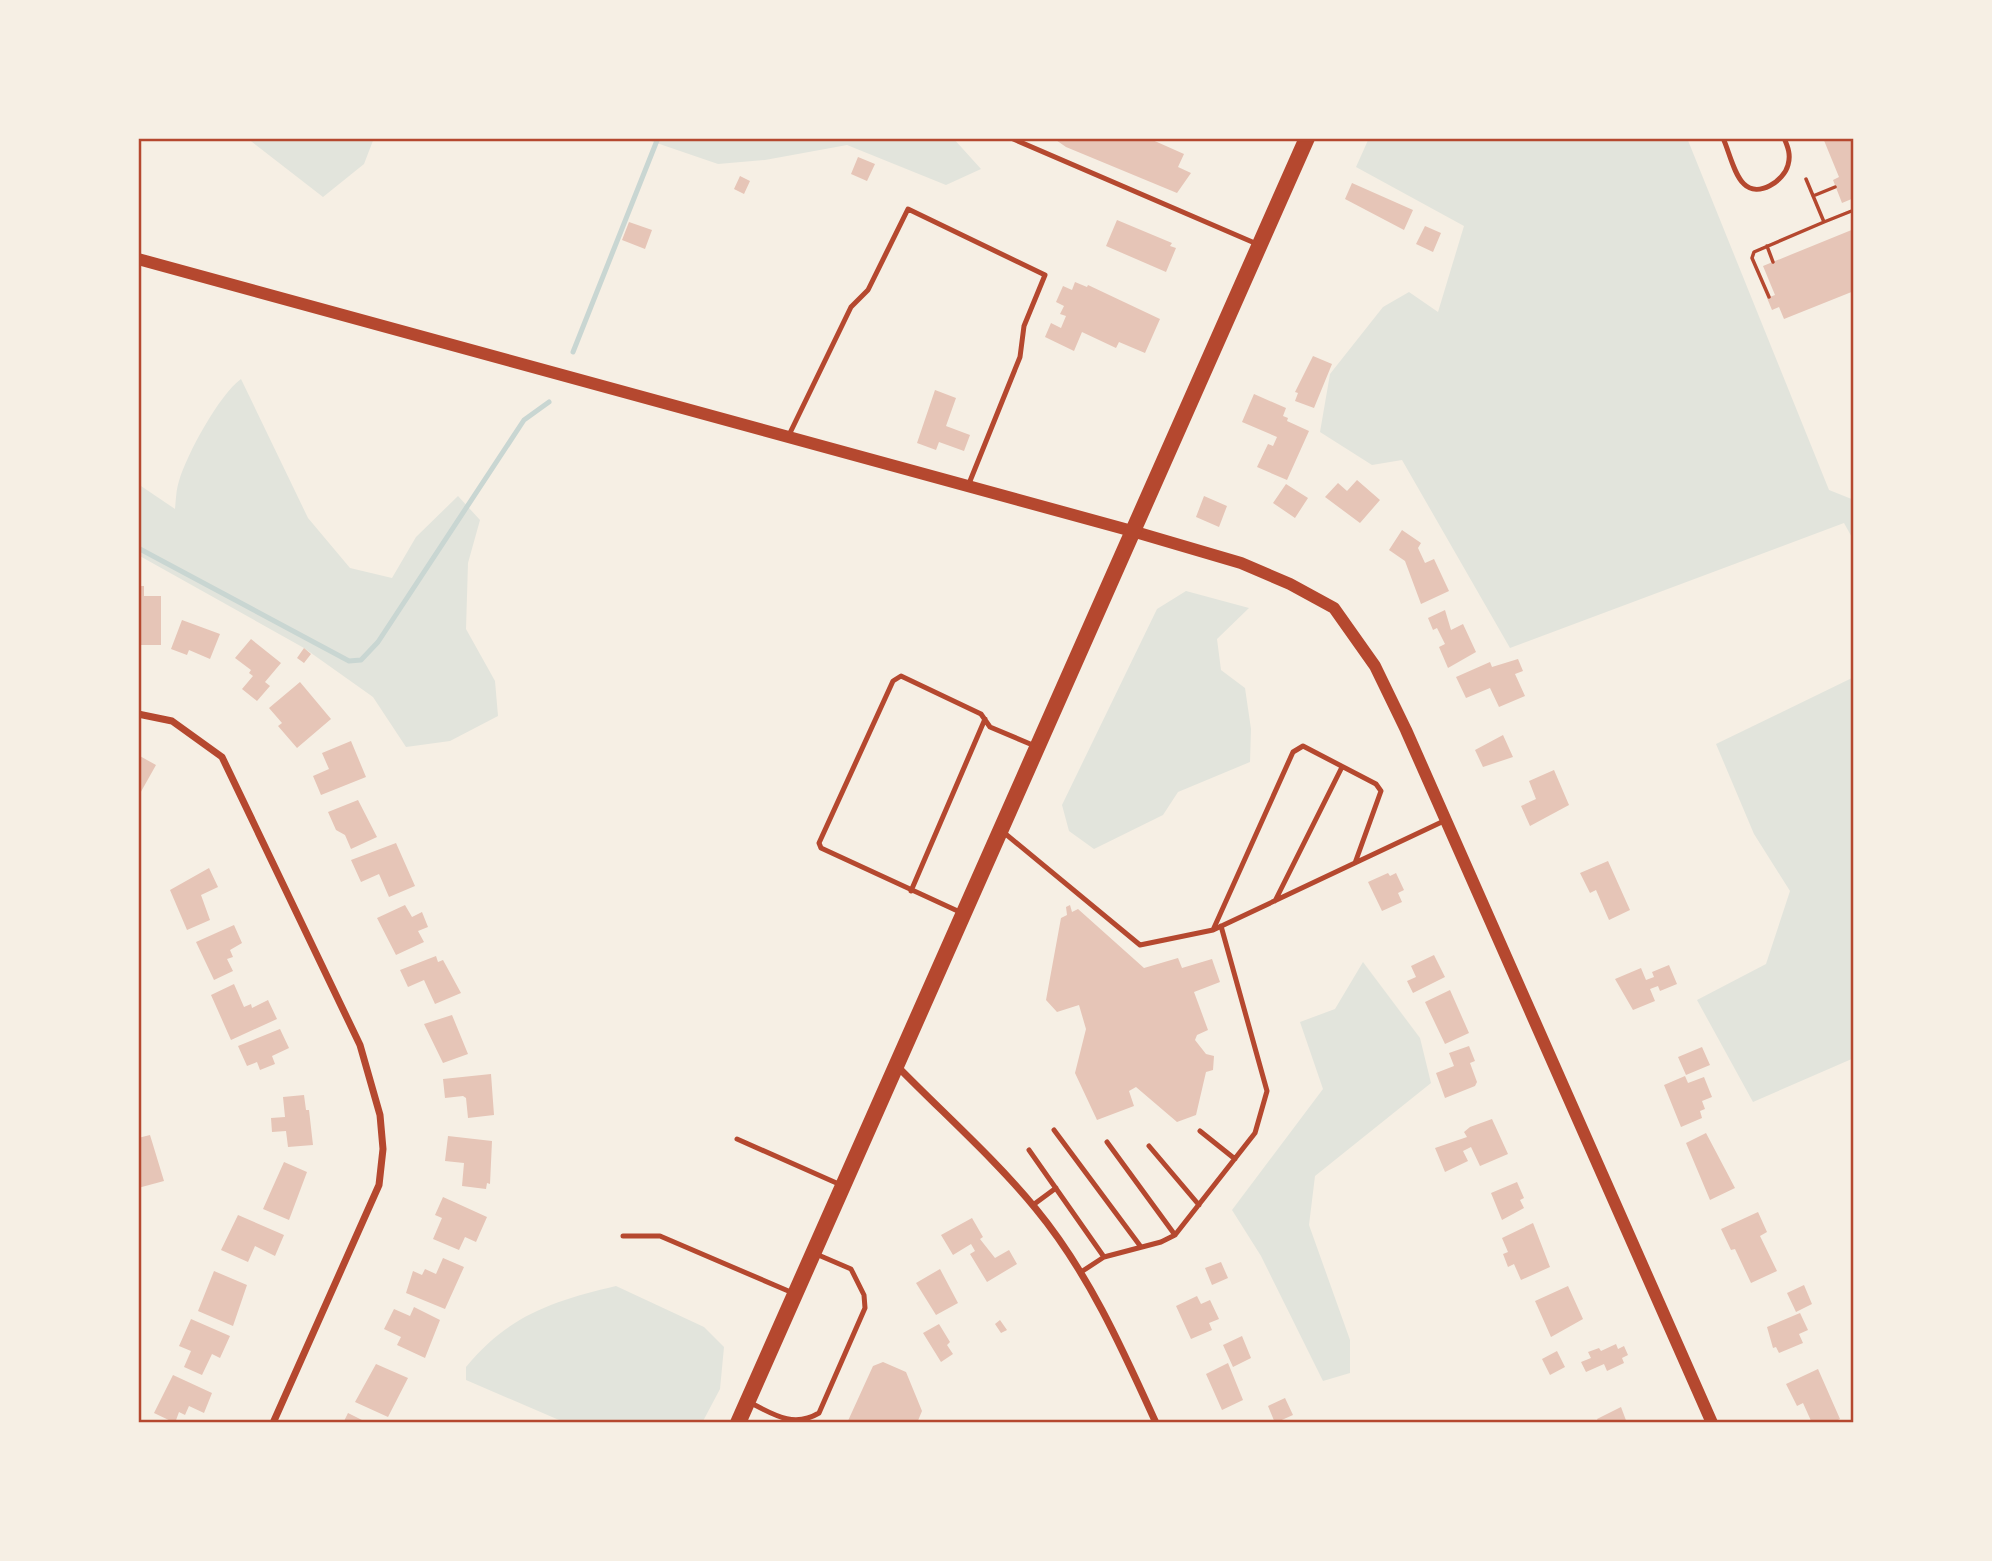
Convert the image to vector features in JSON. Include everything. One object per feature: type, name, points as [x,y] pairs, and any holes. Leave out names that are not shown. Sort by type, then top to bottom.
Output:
[{"type":"main road","points":[[738,1423],[898,1068],[1307,138]]},
{"type":"street","points":[[138,259],[1132,531],[1241,564],[1290,584],[1334,608],[1376,666],[1712,1423]]},
{"type":"street","points":[[138,714],[172,721],[222,757],[360,1045],[380,1115],[383,1149],[379,1185],[273,1423]]},
{"type":"street","points":[[898,1068],[1033,1205],[1081,1272],[1123,1350],[1156,1423]]},
{"type":"lane","points":[[1011,138],[1260,245]]},
{"type":"lane","points":[[1723,138],[1742,183],[1750,189],[1763,188],[1780,180],[1788,167],[1789,152],[1784,138]]},
{"type":"lane","points":[[788,437],[851,307],[868,290],[908,209],[1045,275],[1024,327],[1020,357],[968,486]]},
{"type":"lane","points":[[965,914],[821,848],[819,843],[893,681],[901,676],[981,714],[990,727],[1038,747]]},
{"type":"lane","points":[[911,891],[985,719]]},
{"type":"lane","points":[[1213,930],[1293,752],[1303,746],[1376,785],[1381,791],[1355,863]]},
{"type":"lane","points":[[1275,901],[1342,766]]},
{"type":"lane","points":[[1002,831],[1140,945],[1213,930],[1446,820]]},
{"type":"lane","points":[[1081,1272],[1104,1256],[1175,1235],[1255,1133],[1267,1091],[1222,926]]},
{"type":"lane","points":[[1054,1130],[1141,1247]]},
{"type":"lane","points":[[1200,1131],[1235,1159]]},
{"type":"lane","points":[[737,1139],[844,1187]]},
{"type":"lane","points":[[1107,1142],[1175,1235]]},
{"type":"lane","points":[[1149,1146],[1199,1205]]},
{"type":"lane","points":[[1030,1150],[1104,1256]]},
{"type":"lane","points":[[1033,1205],[1056,1188]]},
{"type":"lane","points":[[623,1236],[660,1236],[796,1294]]},
{"type":"lane","points":[[748,1402],[788,1421],[807,1420],[818,1413],[865,1308],[864,1295],[851,1269],[814,1254]]},
{"type":"path","points":[[1806,179],[1824,222]]},
{"type":"path","points":[[1813,196],[1835,187]]},
{"type":"path","points":[[1769,297],[1752,258],[1754,252],[1854,210]]},
{"type":"path","points":[[1767,246],[1773,262]]},
{"type":"shaded area","points":[[247,138],[374,138],[364,164],[323,197]]},
{"type":"shaded area","points":[[953,138],[981,169],[946,185],[847,145],[765,160],[718,164],[645,139]]},
{"type":"shaded area","points":[[1369,138],[1687,138],[1829,490],[1854,500],[1854,541],[1844,523],[1510,648],[1402,460],[1372,465],[1320,432],[1330,374],[1383,307],[1409,292],[1438,312],[1464,226],[1356,167]]},
{"type":"shaded area","points":[[241,379],[308,518],[350,568],[392,578],[416,537],[458,496],[480,520],[468,563],[466,629],[495,681],[498,716],[450,741],[406,747],[373,697],[304,648],[138,555],[138,484],[175,509],[179,481],[196,441],[223,398]]},
{"type":"shaded area","points":[[1186,591],[1249,608],[1217,639],[1221,670],[1245,688],[1251,729],[1250,762],[1178,792],[1163,815],[1094,849],[1069,831],[1062,805],[1157,609]]},
{"type":"shaded area","points":[[1854,677],[1854,1058],[1753,1102],[1697,1000],[1766,964],[1790,891],[1754,834],[1716,744]]},
{"type":"shaded area","points":[[1363,962],[1420,1038],[1431,1083],[1315,1176],[1309,1225],[1350,1340],[1350,1373],[1323,1381],[1261,1256],[1232,1210],[1323,1089],[1300,1022],[1335,1009]]},
{"type":"shaded area","points":[[616,1286],[704,1327],[724,1347],[720,1389],[702,1423],[566,1423],[466,1380],[466,1367],[482,1349],[516,1322],[552,1305]]},
{"type":"building","points":[[1053,138],[1148,138],[1184,154],[1178,167],[1191,173],[1177,193],[1066,147]]},
{"type":"building","points":[[1823,138],[1854,138],[1854,198],[1842,203],[1833,180],[1839,177]]},
{"type":"building","points":[[858,157],[875,164],[867,181],[851,174]]},
{"type":"building","points":[[740,176],[750,181],[744,194],[734,189]]},
{"type":"building","points":[[1352,183],[1413,210],[1404,230],[1345,199]]},
{"type":"building","points":[[1117,220],[1172,243],[1170,246],[1176,248],[1166,272],[1106,246]]},
{"type":"building","points":[[629,222],[652,230],[645,249],[622,240]]},
{"type":"building","points":[[1425,226],[1441,233],[1433,252],[1416,244]]},
{"type":"building","points":[[1854,229],[1854,291],[1784,319],[1779,307],[1772,310],[1767,298],[1775,295],[1763,266]]},
{"type":"building","points":[[1075,282],[1087,287],[1088,285],[1160,319],[1145,353],[1119,342],[1116,348],[1082,332],[1074,351],[1045,337],[1051,323],[1061,328],[1066,316],[1060,314],[1064,306],[1056,302],[1063,286],[1072,290]]},
{"type":"building","points":[[1313,356],[1332,364],[1314,408],[1295,401],[1298,393],[1295,392]]},
{"type":"building","points":[[935,390],[956,398],[946,426],[970,435],[964,451],[939,442],[936,450],[917,443]]},
{"type":"building","points":[[1254,394],[1286,408],[1283,416],[1288,418],[1287,421],[1309,431],[1287,480],[1257,467],[1268,444],[1273,446],[1277,437],[1242,422]]},
{"type":"building","points":[[1357,480],[1380,500],[1360,523],[1325,497],[1338,483],[1347,491]]},
{"type":"building","points":[[1286,484],[1308,498],[1295,518],[1273,503]]},
{"type":"building","points":[[1204,496],[1227,506],[1219,527],[1196,517]]},
{"type":"building","points":[[1402,530],[1421,543],[1418,548],[1425,563],[1434,559],[1449,591],[1421,604],[1405,561],[1389,550]]},
{"type":"building","points":[[138,586],[144,586],[144,596],[161,596],[161,645],[139,645]]},
{"type":"building","points":[[1445,610],[1451,630],[1463,624],[1476,652],[1448,668],[1439,647],[1445,644],[1437,628],[1433,630],[1428,618]]},
{"type":"building","points":[[182,620],[220,634],[210,659],[189,650],[187,655],[171,649]]},
{"type":"building","points":[[251,639],[281,663],[265,682],[270,686],[257,701],[242,689],[253,676],[249,673],[251,670],[235,658]]},
{"type":"building","points":[[304,648],[311,654],[304,663],[297,658]]},
{"type":"building","points":[[1518,659],[1523,671],[1515,674],[1525,696],[1499,707],[1490,688],[1466,698],[1456,677],[1490,662],[1492,667]]},
{"type":"building","points":[[300,682],[331,719],[297,748],[278,726],[282,723],[269,708]]},
{"type":"building","points":[[1503,735],[1513,757],[1483,767],[1475,750]]},
{"type":"building","points":[[351,741],[366,777],[321,795],[313,776],[329,769],[322,753]]},
{"type":"building","points":[[138,755],[156,765],[138,797]]},
{"type":"building","points":[[1554,770],[1569,805],[1530,826],[1521,806],[1536,799],[1529,781]]},
{"type":"building","points":[[358,800],[377,837],[351,849],[345,835],[336,830],[328,812]]},
{"type":"building","points":[[396,843],[415,886],[389,897],[379,874],[361,882],[351,860]]},
{"type":"building","points":[[1608,861],[1630,910],[1609,920],[1596,890],[1590,893],[1580,873]]},
{"type":"building","points":[[209,868],[218,887],[201,895],[210,920],[187,930],[170,890]]},
{"type":"building","points":[[1388,873],[1390,876],[1396,873],[1404,890],[1398,893],[1402,902],[1382,911],[1368,882]]},
{"type":"building","points":[[405,905],[412,917],[422,912],[428,927],[418,931],[424,942],[396,955],[377,918]]},
{"type":"building","points":[[1070,905],[1072,912],[1078,909],[1144,968],[1178,958],[1182,968],[1212,959],[1220,982],[1194,992],[1208,1030],[1197,1035],[1195,1040],[1206,1054],[1214,1056],[1213,1070],[1206,1072],[1196,1115],[1177,1122],[1136,1087],[1129,1091],[1134,1106],[1097,1120],[1075,1073],[1086,1029],[1079,1005],[1057,1012],[1046,1000],[1061,918],[1067,915],[1066,907]]},
{"type":"building","points":[[234,925],[242,943],[230,950],[233,957],[227,959],[233,971],[214,980],[196,942]]},
{"type":"building","points":[[1434,955],[1445,977],[1413,993],[1407,981],[1416,977],[1411,966]]},
{"type":"building","points":[[436,956],[438,962],[443,960],[461,993],[435,1004],[424,980],[408,987],[400,970]]},
{"type":"building","points":[[1669,965],[1677,984],[1660,991],[1658,986],[1650,989],[1655,1001],[1633,1010],[1615,979],[1641,968],[1646,980],[1654,977],[1652,972]]},
{"type":"building","points":[[234,984],[244,1007],[251,1004],[252,1008],[268,1000],[277,1019],[231,1040],[211,995]]},
{"type":"building","points":[[1450,990],[1469,1033],[1445,1044],[1425,1002]]},
{"type":"building","points":[[452,1015],[468,1054],[443,1063],[424,1024]]},
{"type":"building","points":[[280,1029],[289,1048],[272,1056],[275,1064],[260,1070],[257,1062],[247,1066],[238,1046]]},
{"type":"building","points":[[1469,1046],[1475,1061],[1470,1063],[1477,1082],[1475,1086],[1445,1098],[1436,1073],[1454,1066],[1449,1053]]},
{"type":"building","points":[[1702,1047],[1710,1065],[1686,1075],[1678,1057]]},
{"type":"building","points":[[491,1074],[494,1115],[468,1118],[466,1098],[445,1098],[443,1079]]},
{"type":"building","points":[[1685,1076],[1688,1083],[1704,1077],[1712,1097],[1702,1101],[1705,1109],[1700,1111],[1702,1118],[1681,1127],[1664,1085]]},
{"type":"building","points":[[304,1095],[306,1110],[309,1110],[313,1145],[288,1147],[286,1131],[272,1132],[271,1118],[285,1117],[283,1097]]},
{"type":"building","points":[[1492,1119],[1508,1154],[1480,1166],[1471,1147],[1463,1151],[1468,1161],[1445,1172],[1435,1148],[1467,1137],[1464,1132],[1470,1127]]},
{"type":"building","points":[[1706,1133],[1735,1188],[1710,1200],[1686,1143]]},
{"type":"building","points":[[150,1135],[164,1181],[138,1188],[138,1138]]},
{"type":"building","points":[[448,1136],[492,1141],[490,1184],[487,1183],[486,1189],[462,1186],[464,1163],[445,1161]]},
{"type":"building","points":[[284,1162],[307,1172],[289,1220],[263,1209]]},
{"type":"building","points":[[1517,1182],[1524,1198],[1520,1200],[1524,1208],[1502,1220],[1491,1193]]},
{"type":"building","points":[[443,1197],[487,1217],[476,1242],[465,1237],[459,1250],[433,1239],[442,1218],[435,1215]]},
{"type":"building","points":[[1758,1212],[1767,1232],[1760,1236],[1777,1271],[1751,1283],[1735,1249],[1731,1250],[1721,1229]]},
{"type":"building","points":[[238,1215],[284,1235],[275,1256],[255,1246],[248,1262],[221,1250]]},
{"type":"building","points":[[972,1218],[983,1237],[980,1239],[995,1258],[1009,1250],[1017,1264],[987,1282],[970,1254],[975,1251],[971,1244],[953,1255],[941,1235]]},
{"type":"building","points":[[1533,1223],[1550,1267],[1521,1280],[1514,1264],[1508,1267],[1503,1254],[1508,1252],[1502,1238]]},
{"type":"building","points":[[443,1258],[464,1267],[445,1309],[406,1293],[413,1271],[422,1275],[425,1269],[436,1274]]},
{"type":"building","points":[[1221,1262],[1228,1278],[1212,1285],[1205,1268]]},
{"type":"building","points":[[940,1269],[958,1303],[936,1315],[916,1283]]},
{"type":"building","points":[[214,1271],[247,1285],[233,1326],[198,1311]]},
{"type":"building","points":[[1804,1285],[1812,1304],[1796,1312],[1787,1293]]},
{"type":"building","points":[[1568,1286],[1583,1319],[1551,1337],[1535,1301]]},
{"type":"building","points":[[1197,1296],[1201,1304],[1210,1300],[1219,1319],[1209,1323],[1212,1330],[1191,1339],[1176,1306]]},
{"type":"building","points":[[414,1307],[440,1320],[425,1358],[397,1345],[401,1337],[384,1329],[394,1309],[410,1316]]},
{"type":"building","points":[[1800,1313],[1808,1330],[1799,1334],[1803,1343],[1779,1353],[1776,1347],[1773,1348],[1767,1327]]},
{"type":"building","points":[[191,1319],[230,1336],[220,1358],[212,1354],[202,1375],[184,1367],[191,1351],[179,1346]]},
{"type":"building","points":[[1000,1320],[1007,1330],[1001,1333],[995,1324]]},
{"type":"building","points":[[939,1324],[950,1342],[947,1345],[953,1354],[941,1362],[923,1333]]},
{"type":"building","points":[[1242,1336],[1251,1358],[1233,1367],[1223,1345]]},
{"type":"building","points":[[1616,1344],[1618,1349],[1624,1346],[1628,1355],[1622,1358],[1624,1363],[1607,1371],[1604,1364],[1586,1372],[1581,1362],[1591,1358],[1588,1352],[1599,1348],[1601,1351]]},
{"type":"building","points":[[1557,1351],[1565,1367],[1550,1375],[1542,1359]]},
{"type":"building","points":[[883,1362],[906,1372],[922,1411],[917,1423],[847,1423],[873,1366]]},
{"type":"building","points":[[1228,1363],[1243,1400],[1222,1410],[1206,1374]]},
{"type":"building","points":[[376,1364],[408,1378],[388,1417],[355,1402]]},
{"type":"building","points":[[1818,1369],[1840,1419],[1832,1423],[1812,1423],[1803,1403],[1797,1406],[1786,1384]]},
{"type":"building","points":[[173,1375],[212,1393],[204,1413],[189,1406],[185,1415],[179,1412],[175,1423],[154,1413]]},
{"type":"building","points":[[1285,1398],[1293,1415],[1275,1423],[1268,1406]]},
{"type":"building","points":[[1621,1407],[1627,1423],[1599,1423],[1597,1419]]},
{"type":"building","points":[[348,1413],[362,1420],[373,1423],[343,1423]]},
{"type":"waterway","points":[[573,352],[658,138]]},
{"type":"waterway","points":[[138,548],[349,661],[361,660],[378,642],[524,420],[549,402]]}]
